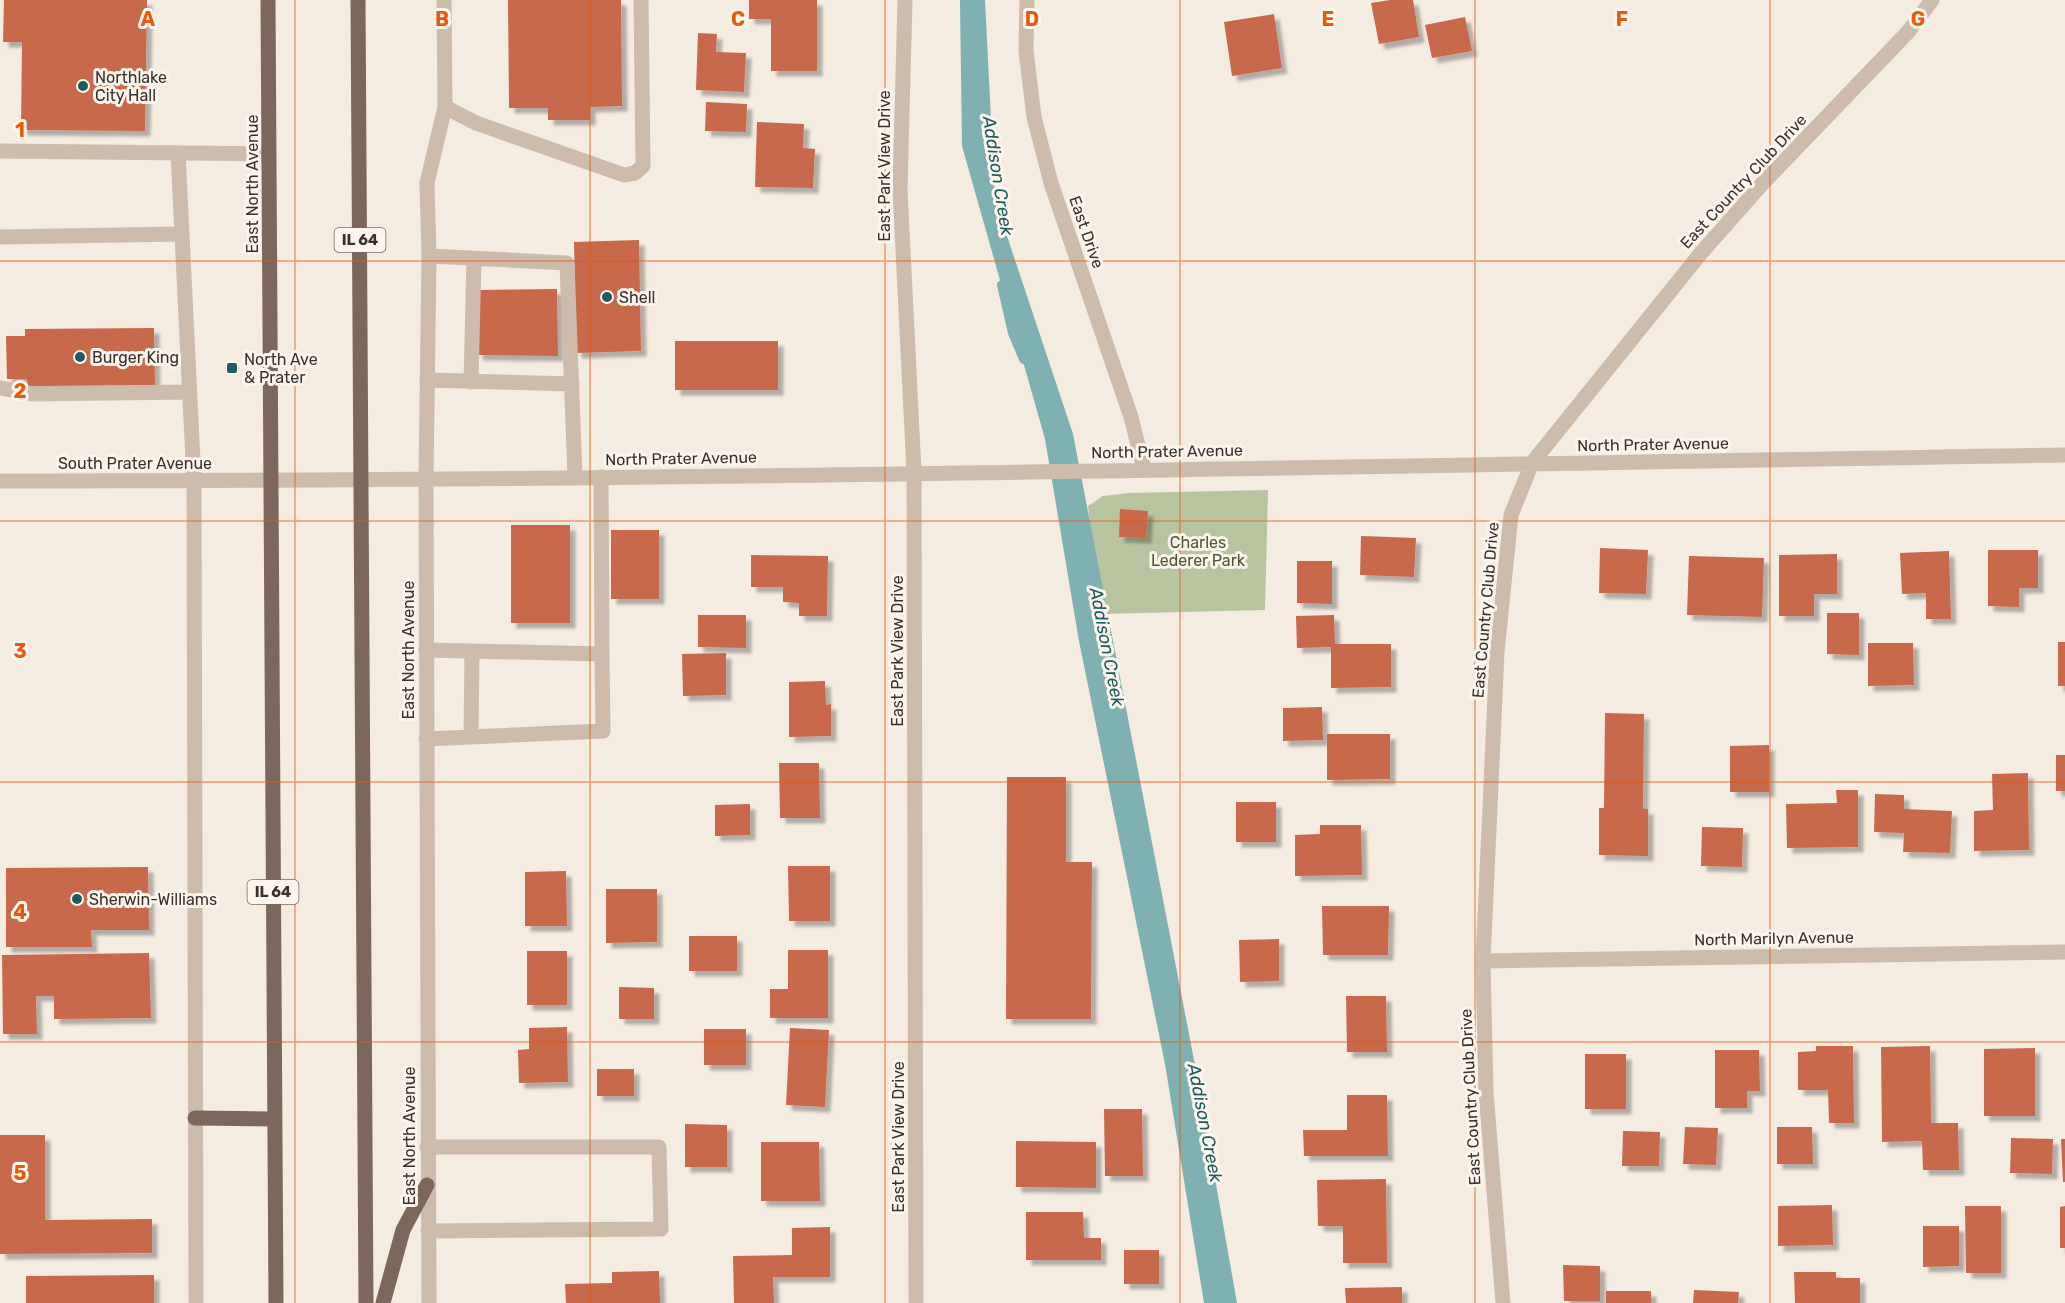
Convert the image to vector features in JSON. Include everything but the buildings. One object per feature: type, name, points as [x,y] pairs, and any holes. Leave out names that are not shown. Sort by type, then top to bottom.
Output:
[{"type":"main road","name":"East North Avenue","points":[[268,0],[276,1303]]},
{"type":"main road","name":"IL 64","points":[[358,0],[366,1303]]},
{"type":"main road","points":[[195,1118],[274,1119]]},
{"type":"main road","points":[[383,1303],[403,1230],[428,1185]]},
{"type":"street","name":"East North Avenue","points":[[429,1303],[426,739],[429,256],[427,183],[445,107],[444,0]]},
{"type":"street","points":[[445,107],[476,123],[624,175],[635,173],[643,166],[641,0]]},
{"type":"street","name":"East Park View Drive","points":[[905,0],[900,189],[914,472],[916,1303]]},
{"type":"street","name":"East Drive","points":[[1027,0],[1026,51],[1034,117],[1051,183],[1131,417],[1144,470]]},
{"type":"street","name":"East Country Club Drive","points":[[1503,1303],[1486,1092],[1483,961],[1498,640],[1511,515],[1532,463],[1701,253],[1762,184],[1908,32],[1932,0]]},
{"type":"street","points":[[0,151],[269,154]]},
{"type":"street","points":[[178,153],[194,481],[196,1303]]},
{"type":"street","points":[[0,237],[181,234]]},
{"type":"street","points":[[429,256],[567,263],[576,477]]},
{"type":"street","points":[[471,382],[474,258]]},
{"type":"street","points":[[427,380],[572,384]]},
{"type":"street","points":[[0,388],[33,394],[189,392]]},
{"type":"street","name":"North Prater Avenue","points":[[270,481],[2065,455]]},
{"type":"street","points":[[426,739],[603,731],[601,477]]},
{"type":"street","name":"South Prater Avenue","points":[[0,481],[270,481]]},
{"type":"street","points":[[426,650],[602,654]]},
{"type":"street","points":[[471,737],[472,651]]},
{"type":"street","name":"North Marilyn Avenue","points":[[1483,961],[2065,952]]},
{"type":"street","points":[[427,1147],[659,1147],[661,1229],[428,1231]]},
{"type":"green space","name":"Charles Lederer Park","points":[[1268,490],[1265,610],[1100,614],[1088,506],[1103,496],[1130,493]]},
{"type":"water","points":[[960,0],[985,0],[995,200],[1073,434],[1195,1065],[1237,1303],[1204,1303],[1165,1064],[1079,641],[1045,439],[962,146]]},
{"type":"waterway","name":"Addison Creek","points":[[1002,285],[1013,333],[1024,359]]},
{"type":"place","name":"Northlake City Hall","points":[[83,86]]},
{"type":"place","name":"Shell","points":[[607,297]]},
{"type":"place","name":"Burger King","points":[[80,357]]},
{"type":"place","name":"North Ave & Prater","points":[[232,368]]},
{"type":"place","name":"Sherwin-Williams","points":[[77,899]]}]
